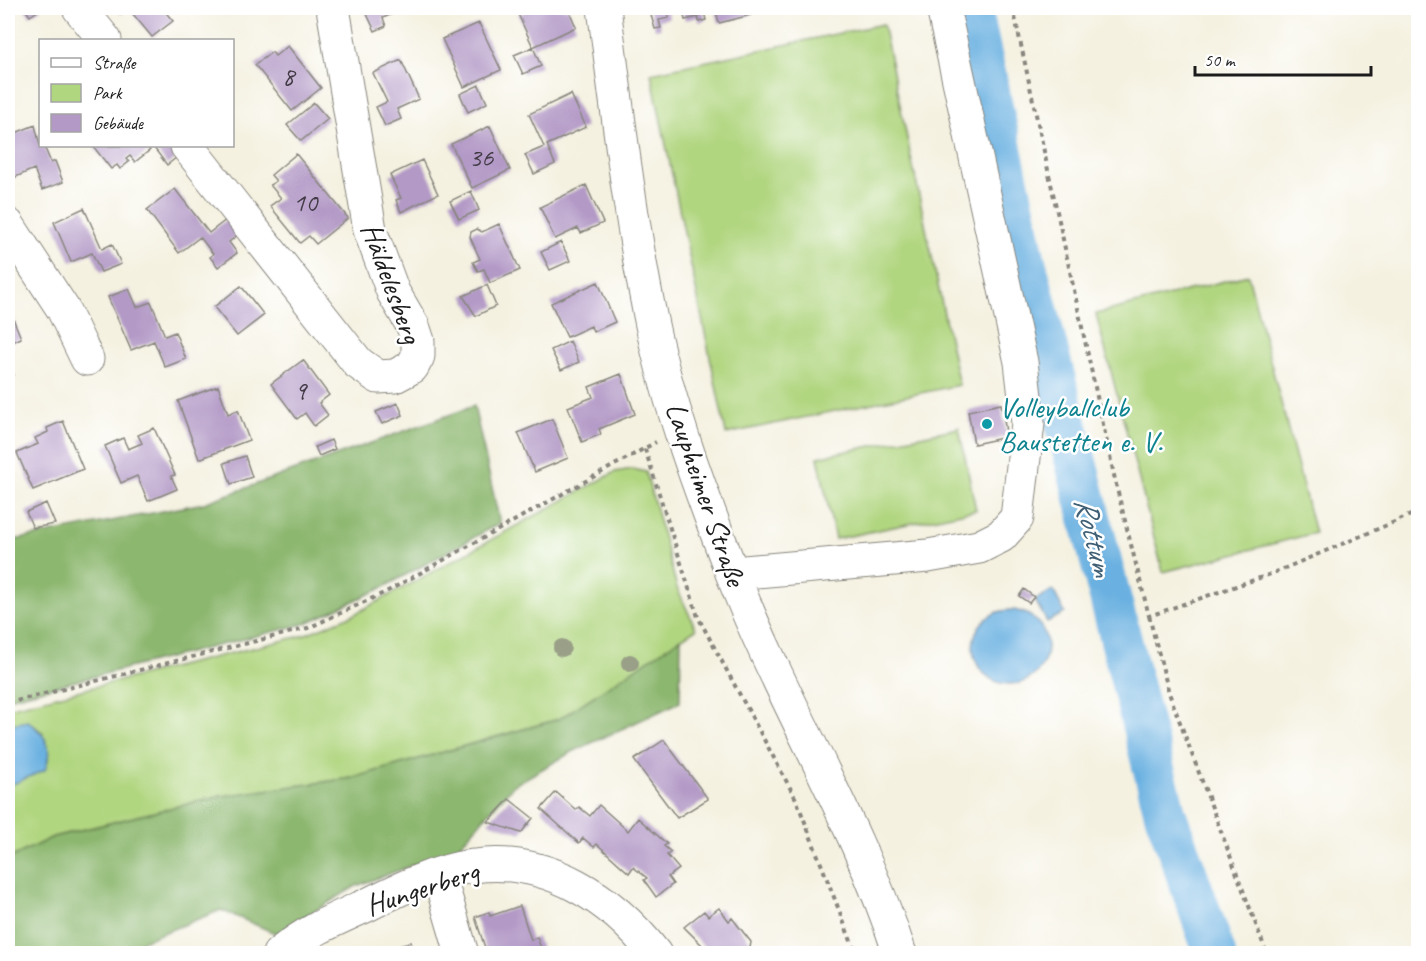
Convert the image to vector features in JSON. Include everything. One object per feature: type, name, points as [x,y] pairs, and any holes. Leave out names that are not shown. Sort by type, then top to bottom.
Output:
[{"type":"street","points":[[79,8],[104,39]]},
{"type":"street","name":"Häldelesberg","points":[[188,147],[358,363],[378,377],[394,376],[412,367],[418,356],[418,341],[413,326],[393,292],[370,230],[333,8]]},
{"type":"street","name":"Laupheimer Straße","points":[[604,8],[635,235],[653,327],[681,431],[733,573],[849,823],[900,954]]},
{"type":"street","points":[[733,573],[928,556],[979,547],[1001,536],[1017,518],[1028,423],[1021,362],[943,8]]},
{"type":"street","points":[[8,225],[63,309],[87,359]]},
{"type":"street","name":"Hungerberg","points":[[279,954],[298,937],[389,894],[439,875],[473,866],[508,864],[565,879],[596,895],[618,913],[655,954]]},
{"type":"street","points":[[439,875],[462,954]]},
{"type":"path","points":[[1013,8],[1117,489],[1169,693],[1267,954]]},
{"type":"path","points":[[8,703],[308,628],[386,592],[645,449],[698,617],[796,799],[855,954]]},
{"type":"path","points":[[1149,616],[1270,574],[1419,512]]},
{"type":"green space","points":[[883,24],[959,385],[726,434],[651,73]]},
{"type":"green space","points":[[1248,275],[1315,533],[1163,572],[1096,314]]},
{"type":"green space","points":[[474,406],[500,523],[382,588],[304,624],[8,698],[8,541],[204,503]]},
{"type":"green space","points":[[959,428],[976,510],[835,539],[818,457]]},
{"type":"green space","points":[[632,469],[646,472],[677,588],[696,629],[559,719],[352,778],[215,797],[53,837],[8,859],[8,786],[13,783],[43,733],[28,721],[8,725],[8,708],[301,636],[353,615],[615,472]]},
{"type":"green space","points":[[681,638],[680,702],[572,752],[514,785],[455,850],[356,886],[277,934],[221,910],[112,953],[8,954],[8,859],[53,837],[215,797],[352,778],[559,719]]},
{"type":"water","points":[[1053,590],[1065,613],[1047,622],[1035,600]]},
{"type":"water","points":[[1010,610],[1024,613],[1036,621],[1044,633],[1047,647],[1044,661],[1036,673],[1024,681],[1010,684],[996,681],[984,673],[976,661],[973,647],[976,633],[984,621],[996,613]]},
{"type":"water","points":[[28,721],[40,731],[47,742],[48,762],[45,770],[8,786],[8,725]]},
{"type":"building","points":[[24,8],[42,8],[30,16]]},
{"type":"building","points":[[116,8],[128,8],[121,14]]},
{"type":"building","points":[[128,8],[162,8],[173,21],[152,37]]},
{"type":"building","points":[[375,8],[406,8],[383,18],[386,26],[375,31],[366,12]]},
{"type":"building","points":[[451,8],[467,8],[454,13]]},
{"type":"building","points":[[533,8],[568,8],[576,27],[533,47],[518,14]]},
{"type":"building","points":[[649,8],[673,8],[674,10],[668,12],[669,18],[659,20],[661,28],[655,29]]},
{"type":"building","points":[[682,8],[703,8],[706,20],[699,22],[698,17],[685,20]]},
{"type":"building","points":[[715,8],[749,8],[751,15],[719,23]]},
{"type":"building","points":[[479,23],[501,70],[464,87],[442,39]]},
{"type":"building","points":[[288,46],[321,88],[292,111],[255,65],[272,52],[275,56]]},
{"type":"building","points":[[533,47],[541,66],[523,74],[514,55]]},
{"type":"building","points":[[401,60],[419,99],[397,109],[401,119],[385,126],[376,107],[387,102],[373,73]]},
{"type":"building","points":[[479,85],[487,103],[468,112],[460,94]]},
{"type":"building","points":[[571,94],[586,127],[547,145],[555,164],[534,174],[525,155],[544,147],[529,114]]},
{"type":"building","points":[[314,103],[328,119],[301,141],[287,125]]},
{"type":"building","points":[[8,121],[13,134],[35,125],[39,147],[44,147],[51,163],[55,161],[63,182],[42,190],[34,169],[11,179],[8,169]]},
{"type":"building","points":[[490,126],[510,170],[472,188],[451,144]]},
{"type":"building","points":[[94,147],[148,147],[150,150],[135,162],[130,156],[126,159],[129,162],[120,169],[117,165],[111,169]]},
{"type":"building","points":[[175,147],[181,154],[167,165],[154,148]]},
{"type":"building","points":[[296,154],[348,218],[316,244],[309,236],[300,243],[270,206],[281,198],[270,185],[276,181],[271,175]]},
{"type":"building","points":[[422,160],[438,194],[401,212],[396,200],[401,198],[390,175]]},
{"type":"building","points":[[586,185],[603,223],[581,233],[578,228],[555,239],[540,207]]},
{"type":"building","points":[[175,189],[209,233],[231,216],[243,231],[229,242],[237,253],[218,267],[210,257],[213,254],[200,237],[179,253],[147,210]]},
{"type":"building","points":[[471,191],[479,210],[459,219],[450,201]]},
{"type":"building","points":[[84,208],[102,249],[112,244],[121,264],[101,272],[92,253],[71,262],[54,222]]},
{"type":"building","points":[[499,224],[520,270],[490,283],[484,269],[478,271],[473,262],[480,259],[470,237],[471,232],[477,229],[482,232]]},
{"type":"building","points":[[561,242],[570,261],[550,270],[541,252]]},
{"type":"building","points":[[598,282],[615,322],[593,332],[591,326],[567,337],[551,303]]},
{"type":"building","points":[[487,285],[496,306],[476,316],[463,296]]},
{"type":"building","points":[[241,286],[264,315],[237,336],[214,307]]},
{"type":"building","points":[[129,289],[137,307],[151,302],[165,336],[175,332],[186,359],[165,367],[154,341],[131,350],[108,297]]},
{"type":"building","points":[[8,306],[21,338],[8,344]]},
{"type":"building","points":[[570,341],[579,362],[561,370],[551,350]]},
{"type":"building","points":[[303,360],[329,395],[319,403],[328,415],[314,426],[305,413],[297,419],[271,384]]},
{"type":"building","points":[[8,362],[14,375],[8,378]]},
{"type":"building","points":[[621,374],[635,414],[599,429],[601,434],[582,442],[568,407],[593,397],[589,387]]},
{"type":"building","points":[[218,386],[228,414],[238,410],[249,440],[199,459],[178,401]]},
{"type":"building","points":[[398,403],[403,415],[382,424],[376,412]]},
{"type":"building","name":"Volleyballclub Baustetten e. V.","points":[[1001,404],[1007,437],[974,444],[968,411]]},
{"type":"building","points":[[552,419],[568,458],[535,472],[518,433]]},
{"type":"building","points":[[63,421],[83,469],[33,490],[17,453],[38,444],[35,438],[48,432],[47,428]]},
{"type":"building","points":[[154,428],[175,475],[171,476],[177,489],[148,501],[137,476],[121,483],[105,446],[123,438],[128,449],[142,443],[138,435]]},
{"type":"building","points":[[331,440],[335,449],[319,456],[315,447]]},
{"type":"building","points":[[245,456],[252,477],[231,484],[224,463]]},
{"type":"building","points":[[46,503],[55,524],[33,528],[26,512]]},
{"type":"building","points":[[1024,589],[1034,597],[1029,603],[1019,596]]},
{"type":"building","points":[[664,740],[708,799],[677,818],[634,760]]},
{"type":"building","points":[[556,792],[576,810],[579,807],[590,816],[599,805],[628,831],[638,818],[667,844],[664,846],[671,852],[667,855],[679,869],[668,877],[673,884],[656,897],[644,880],[647,878],[633,867],[629,873],[597,844],[594,847],[583,838],[579,843],[541,809]]},
{"type":"building","points":[[509,799],[533,818],[521,833],[488,822]]},
{"type":"building","points":[[520,906],[531,940],[537,937],[543,954],[487,954],[475,917],[489,912],[490,916]]},
{"type":"building","points":[[719,908],[729,921],[732,918],[751,942],[749,954],[703,954],[707,950],[684,927],[704,911],[708,916]]},
{"type":"building","points":[[411,942],[415,954],[389,954],[397,950],[396,947]]},
{"type":"waterway","name":"Rottum","points":[[971,8],[1025,262],[1165,813],[1215,954]]},
{"type":"place","name":"Volleyballclub Baustetten e. V.","points":[[987,424]]}]
